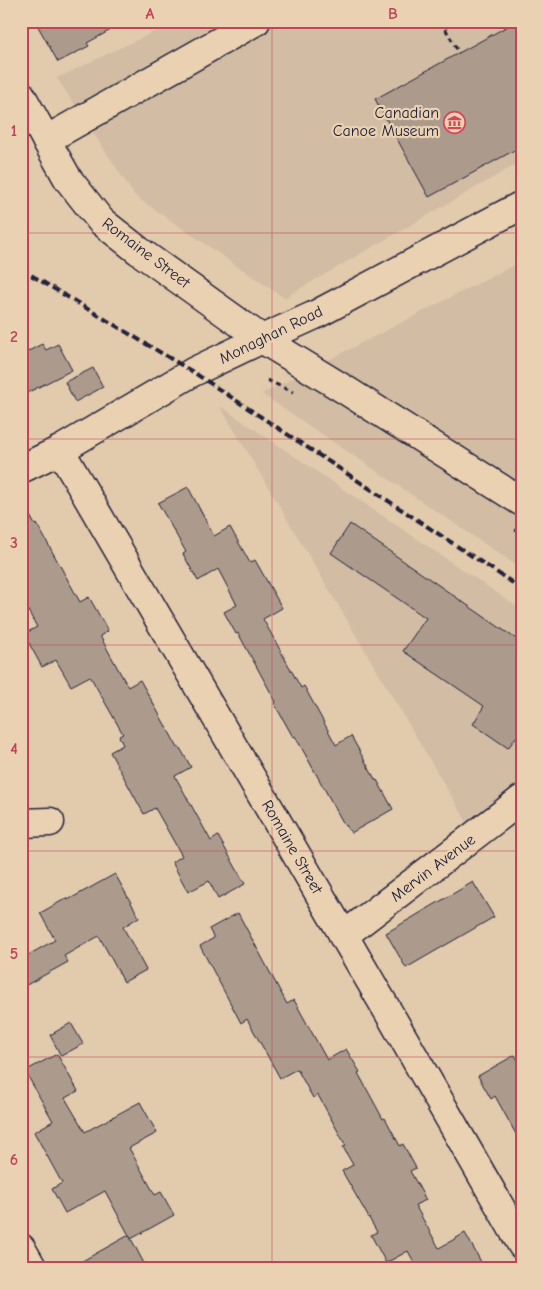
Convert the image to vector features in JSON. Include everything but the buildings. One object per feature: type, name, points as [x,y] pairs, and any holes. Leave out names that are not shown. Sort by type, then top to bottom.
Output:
[{"type":"street","points":[[46,140],[256,21]]},
{"type":"street","name":"Romaine Street","points":[[21,95],[68,179],[101,221],[139,251],[262,339],[522,502]]},
{"type":"street","name":"Monaghan Road","points":[[21,469],[60,450],[193,372],[315,315],[522,205]]},
{"type":"street","name":"Romaine Street","points":[[60,450],[398,1028],[522,1245]]},
{"type":"street","name":"Mervin Avenue","points":[[343,936],[522,800]]},
{"type":"street","points":[[21,823],[50,822]]},
{"type":"street","points":[[21,1248],[33,1269]]},
{"type":"path","points":[[441,21],[459,53]]},
{"type":"shaded area","points":[[164,21],[522,21],[522,161],[284,298],[135,196],[57,78],[166,26]]},
{"type":"shaded area","points":[[522,261],[522,569],[262,394]]},
{"type":"shaded area","points":[[220,406],[522,610],[522,822],[481,846]]},
{"type":"railway","points":[[21,269],[193,372],[522,589]]},
{"type":"place","name":"Canadian Canoe Museum","points":[[455,122]]}]
